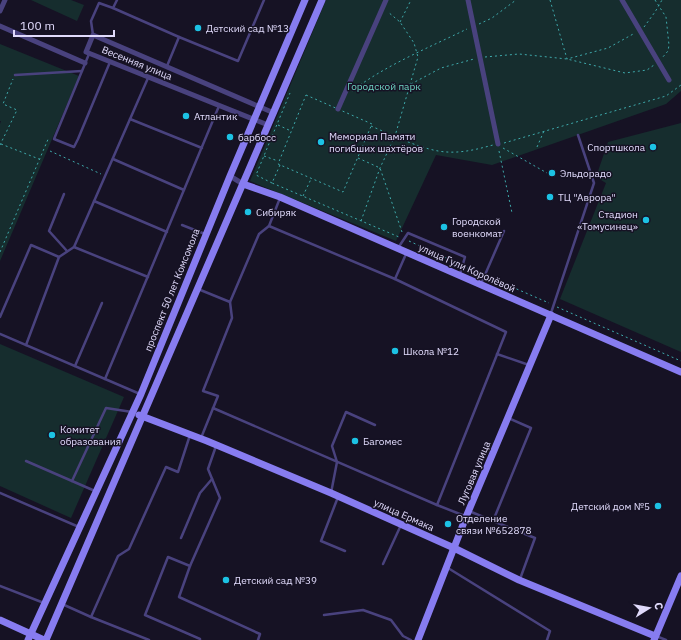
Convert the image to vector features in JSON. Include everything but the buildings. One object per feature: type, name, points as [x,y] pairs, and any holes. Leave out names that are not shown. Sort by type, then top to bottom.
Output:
[{"type":"street","points":[[0,11],[5,0]]},
{"type":"street","name":"проспект 50 лет Комсомола","points":[[29,637],[141,394],[259,106],[305,0]]},
{"type":"street","points":[[0,620],[29,637],[45,640],[144,416],[322,0]]},
{"type":"street","points":[[338,109],[386,0]]},
{"type":"street","points":[[468,0],[498,144]]},
{"type":"street","points":[[622,0],[669,80]]},
{"type":"street","points":[[0,26],[86,63]]},
{"type":"street","name":"Весенняя улица","points":[[254,120],[86,52],[93,35],[259,106]]},
{"type":"street","points":[[259,106],[274,112]]},
{"type":"street","points":[[254,120],[268,125]]},
{"type":"street","points":[[230,176],[243,184]]},
{"type":"street","name":"улица Гули Королёвой","points":[[243,184],[280,197],[681,372]]},
{"type":"street","name":"Луговая улица","points":[[418,640],[467,514],[551,315]]},
{"type":"street","points":[[133,412],[144,416]]},
{"type":"street","name":"улица Ермака","points":[[144,416],[335,495],[454,548],[519,580],[655,638]]},
{"type":"street","points":[[655,638],[681,576]]},
{"type":"lane","points":[[113,8],[117,0]]},
{"type":"lane","points":[[93,35],[91,21],[99,3],[238,61],[264,0]]},
{"type":"lane","points":[[166,66],[179,37]]},
{"type":"lane","points":[[90,54],[54,139],[74,147],[110,62]]},
{"type":"lane","points":[[15,75],[82,71]]},
{"type":"lane","points":[[26,345],[59,257],[74,247],[148,77]]},
{"type":"lane","points":[[106,379],[219,106]]},
{"type":"lane","points":[[130,119],[202,148]]},
{"type":"lane","points":[[551,315],[594,183],[578,135]]},
{"type":"lane","points":[[113,159],[184,190]]},
{"type":"lane","points":[[64,194],[49,231],[67,251]]},
{"type":"lane","points":[[201,439],[218,396],[203,390],[232,318],[230,302],[259,234],[269,226],[280,197]]},
{"type":"lane","points":[[94,201],[167,232]]},
{"type":"lane","points":[[182,225],[206,234]]},
{"type":"lane","points":[[269,226],[395,279],[506,332],[437,505]]},
{"type":"lane","points":[[481,285],[504,231]]},
{"type":"lane","points":[[398,248],[408,233],[465,257],[460,276]]},
{"type":"lane","points":[[0,317],[31,245],[59,257]]},
{"type":"lane","points":[[74,247],[148,277]]},
{"type":"lane","points":[[395,279],[406,252]]},
{"type":"lane","points":[[198,288],[230,302]]},
{"type":"lane","points":[[75,366],[102,303]]},
{"type":"lane","points":[[0,334],[141,394]]},
{"type":"lane","points":[[497,354],[530,365]]},
{"type":"lane","points":[[72,481],[106,408],[133,412]]},
{"type":"lane","points":[[213,408],[437,505],[493,521],[535,538],[519,580]]},
{"type":"lane","points":[[345,551],[321,542],[335,495],[337,462],[332,446],[346,412],[375,426]]},
{"type":"lane","points":[[493,521],[531,428],[508,418]]},
{"type":"lane","points":[[91,617],[118,556],[129,548],[166,467],[178,472],[190,435]]},
{"type":"lane","points":[[216,445],[208,469],[220,498],[190,566],[179,597],[260,634],[258,640]]},
{"type":"lane","points":[[26,461],[96,491]]},
{"type":"lane","points":[[181,538],[200,493],[212,479]]},
{"type":"lane","points":[[0,493],[79,527]]},
{"type":"lane","points":[[383,564],[401,525]]},
{"type":"lane","points":[[190,566],[168,557],[145,615],[200,640]]},
{"type":"lane","points":[[447,568],[550,631],[547,640]]},
{"type":"lane","points":[[0,586],[44,603]]},
{"type":"lane","points":[[62,604],[148,640]]},
{"type":"lane","points":[[324,615],[363,610],[391,620],[403,636],[411,640]]},
{"type":"lane","points":[[655,638],[666,640]]},
{"type":"path","points":[[400,22],[411,0]]},
{"type":"path","points":[[342,99],[364,82],[417,53],[492,18],[516,0]]},
{"type":"path","points":[[550,0],[567,59]]},
{"type":"path","points":[[411,84],[441,68],[480,58],[519,54],[567,59],[625,73],[647,70],[659,62],[668,51],[669,44],[666,17],[655,0]]},
{"type":"path","points":[[567,59],[608,48],[640,30],[662,0]]},
{"type":"path","points":[[361,221],[380,168],[395,136],[418,56],[414,43],[400,22],[382,8]]},
{"type":"path","points":[[15,75],[3,104],[17,110],[0,144],[40,159]]},
{"type":"path","points":[[278,162],[306,96],[372,124],[371,126],[395,136],[428,149],[446,152],[473,151],[544,131],[666,96],[681,85]]},
{"type":"path","points":[[290,93],[256,175],[681,361]]},
{"type":"path","points":[[277,125],[291,131]]},
{"type":"path","points":[[264,156],[278,162],[280,165],[343,192],[371,126]]},
{"type":"path","points":[[537,148],[544,131]]},
{"type":"path","points":[[0,252],[51,132]]},
{"type":"path","points":[[498,144],[547,173]]},
{"type":"path","points":[[498,144],[512,213]]},
{"type":"path","points":[[50,151],[106,175]]},
{"type":"path","points":[[357,157],[380,168],[404,239]]},
{"type":"path","points":[[272,183],[280,165]]},
{"type":"path","points":[[303,196],[311,178]]},
{"type":"green space","points":[[31,0],[71,0],[84,5],[77,21]]},
{"type":"green space","name":"Городской парк","points":[[326,0],[681,0],[681,91],[666,104],[492,165],[436,155],[396,241],[250,181]]},
{"type":"green space","points":[[0,44],[79,76],[0,261],[1,121]]},
{"type":"green space","points":[[681,123],[681,352],[560,299],[606,183],[596,177],[608,142]]},
{"type":"green space","points":[[0,344],[124,397],[71,518],[0,486]]},
{"type":"place","name":"Детский сад №13","points":[[198,28]]},
{"type":"place","name":"Атлантик","points":[[186,116]]},
{"type":"place","name":"барбосс","points":[[230,137]]},
{"type":"place","name":"Мемориал Памяти погибших шахтёров","points":[[321,142]]},
{"type":"place","name":"Спортшкола","points":[[653,147]]},
{"type":"place","name":"Эльдорадо","points":[[552,173]]},
{"type":"place","name":"ТЦ \"Аврора\"","points":[[550,197]]},
{"type":"place","name":"Сибиряк","points":[[248,212]]},
{"type":"place","name":"Стадион «Томусинец»","points":[[646,220]]},
{"type":"place","name":"Городской военкомат","points":[[444,227]]},
{"type":"place","name":"Школа №12","points":[[395,351]]},
{"type":"place","name":"Комитет образования","points":[[52,435]]},
{"type":"place","name":"Багомес","points":[[355,441]]},
{"type":"place","name":"Детский дом №5","points":[[658,506]]},
{"type":"place","name":"Отделение связи №652878","points":[[448,524]]},
{"type":"place","name":"Детский сад №39","points":[[226,580]]}]
